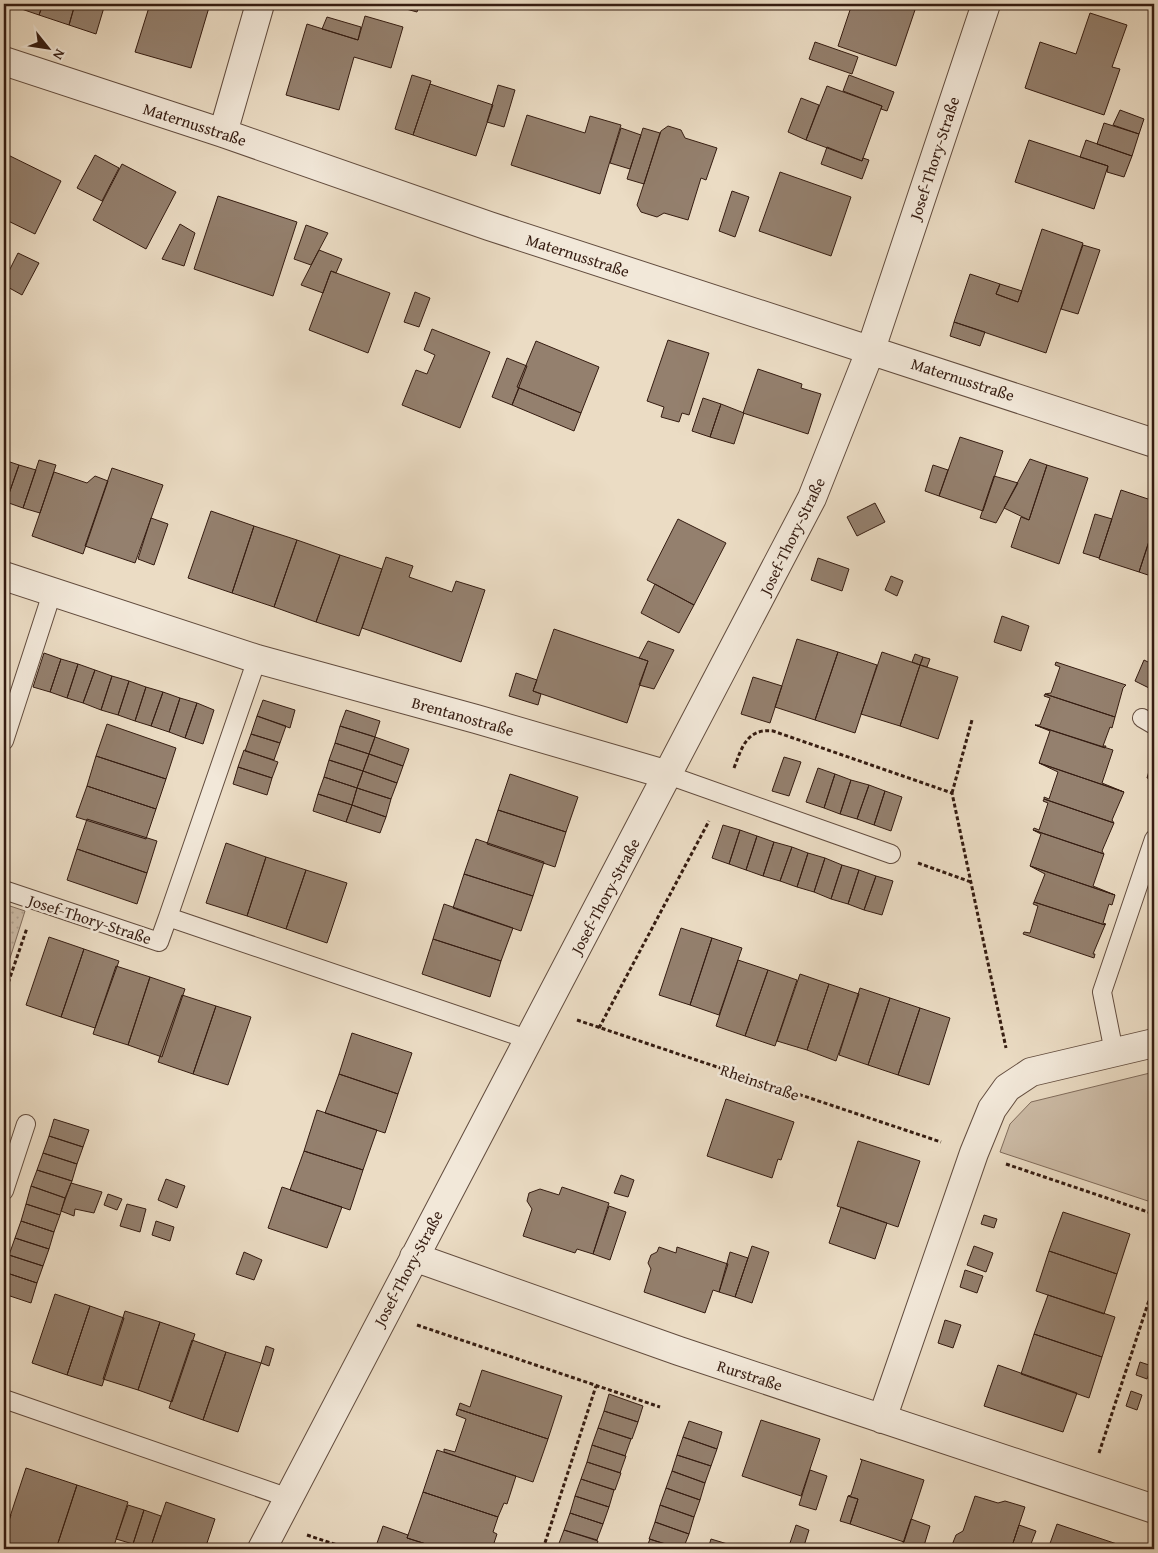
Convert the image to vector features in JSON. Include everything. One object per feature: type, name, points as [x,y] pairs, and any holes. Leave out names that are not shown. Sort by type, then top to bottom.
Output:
[{"type":"street","points":[[223,133],[260,4]]},
{"type":"street","name":"Josef-Thory-Straße","points":[[262,1549],[414,1257],[546,1010],[812,498],[871,349],[986,4]]},
{"type":"street","name":"Maternusstraße","points":[[4,61],[223,133],[489,226],[1154,442]]},
{"type":"street","name":"Brentanostraße","points":[[4,576],[257,660],[476,719],[668,775]]},
{"type":"street","points":[[882,1419],[974,1153],[996,1102],[1006,1088],[1022,1076],[1048,1066],[1154,1043]]},
{"type":"street","name":"Rurstraße","points":[[414,1257],[679,1351],[1154,1509]]},
{"type":"lane","points":[[4,741],[52,593]]},
{"type":"lane","points":[[168,917],[257,660]]},
{"type":"lane","points":[[668,775],[724,793],[891,854]]},
{"type":"lane","points":[[1114,1052],[1102,992],[1154,840]]},
{"type":"lane","name":"Josef-Thory-Straße","points":[[4,890],[159,942],[168,917],[530,1040]]},
{"type":"lane","points":[[4,1191],[26,1124]]},
{"type":"lane","points":[[4,1399],[289,1498]]},
{"type":"path","points":[[952,792],[972,720]]},
{"type":"path","points":[[599,1028],[724,793]]},
{"type":"path","points":[[891,854],[972,882]]},
{"type":"path","points":[[4,995],[36,901]]},
{"type":"path","name":"Rheinstraße","points":[[546,1010],[1154,1214]]},
{"type":"path","points":[[1088,1486],[1154,1285]]},
{"type":"path","points":[[384,1314],[660,1406]]},
{"type":"path","points":[[543,1549],[596,1386]]},
{"type":"path","points":[[275,1525],[349,1549]]},
{"type":"shaded area","points":[[4,904],[25,911],[4,977]]},
{"type":"shaded area","points":[[1154,1072],[1154,1203],[1000,1152],[1010,1124],[1031,1102]]},
{"type":"building","points":[[7,4],[43,4],[39,15]]},
{"type":"building","points":[[43,4],[75,4],[69,25],[39,15]]},
{"type":"building","points":[[75,4],[105,4],[96,34],[69,25]]},
{"type":"building","points":[[150,4],[210,4],[191,68],[135,52]]},
{"type":"building","points":[[388,4],[420,4],[417,12]]},
{"type":"building","points":[[852,4],[917,4],[896,66],[838,46]]},
{"type":"building","points":[[1090,13],[1127,25],[1112,67],[1120,69],[1104,115],[1025,88],[1040,42],[1076,54]]},
{"type":"building","points":[[365,16],[403,27],[391,68],[354,57],[339,110],[286,95],[307,24],[358,40]]},
{"type":"building","points":[[327,17],[361,27],[358,40],[322,29]]},
{"type":"building","points":[[815,42],[858,57],[852,74],[809,59]]},
{"type":"building","points":[[412,75],[431,81],[413,135],[395,129]]},
{"type":"building","points":[[849,75],[894,92],[887,111],[881,109],[882,106],[843,91]]},
{"type":"building","points":[[430,84],[493,105],[476,156],[413,135]]},
{"type":"building","points":[[498,85],[515,90],[504,127],[487,122]]},
{"type":"building","points":[[827,86],[882,106],[862,161],[806,140]]},
{"type":"building","points":[[801,98],[819,105],[806,140],[788,132]]},
{"type":"building","points":[[1120,110],[1144,119],[1139,134],[1113,125]]},
{"type":"building","points":[[527,115],[585,133],[590,116],[621,125],[600,194],[511,165]]},
{"type":"building","points":[[1104,123],[1139,134],[1132,156],[1097,144]]},
{"type":"building","points":[[668,126],[681,130],[685,138],[717,148],[706,180],[701,178],[688,220],[664,213],[657,217],[641,212],[637,205],[661,131]]},
{"type":"building","points":[[621,128],[641,135],[630,169],[610,163]]},
{"type":"building","points":[[643,128],[660,133],[644,184],[627,179]]},
{"type":"building","points":[[1029,140],[1108,166],[1094,209],[1015,182]]},
{"type":"building","points":[[1086,140],[1132,156],[1124,177],[1107,172],[1108,166],[1080,157]]},
{"type":"building","points":[[827,147],[862,161],[863,158],[869,160],[862,179],[821,164]]},
{"type":"building","points":[[4,153],[61,181],[35,234],[4,219]]},
{"type":"building","points":[[95,155],[119,168],[102,201],[77,188]]},
{"type":"building","points":[[122,164],[176,192],[146,249],[93,220]]},
{"type":"building","points":[[780,172],[851,197],[831,256],[759,231]]},
{"type":"building","points":[[732,191],[749,197],[735,237],[719,231]]},
{"type":"building","points":[[218,196],[297,222],[273,296],[194,269]]},
{"type":"building","points":[[180,224],[195,233],[184,266],[162,259]]},
{"type":"building","points":[[306,225],[328,233],[311,265],[294,259]]},
{"type":"building","points":[[1042,229],[1083,243],[1046,353],[954,322],[970,274],[1000,284],[996,294],[1018,302]]},
{"type":"building","points":[[1083,245],[1100,250],[1078,314],[1061,309]]},
{"type":"building","points":[[319,250],[342,259],[336,273],[331,271],[323,293],[301,285]]},
{"type":"building","points":[[18,253],[39,263],[22,295],[4,285],[4,281]]},
{"type":"building","points":[[331,271],[390,293],[368,353],[309,330]]},
{"type":"building","points":[[1000,284],[1022,291],[1018,302],[996,294]]},
{"type":"building","points":[[415,292],[430,298],[419,327],[404,322]]},
{"type":"building","points":[[954,322],[985,332],[980,346],[950,336]]},
{"type":"building","points":[[432,329],[490,352],[460,428],[402,405],[416,370],[427,374],[435,355],[424,350]]},
{"type":"building","points":[[668,340],[709,353],[689,415],[682,413],[679,422],[661,417],[664,407],[647,401]]},
{"type":"building","points":[[536,341],[599,367],[581,413],[517,387]]},
{"type":"building","points":[[507,358],[527,366],[512,405],[492,397]]},
{"type":"building","points":[[758,369],[802,384],[801,388],[821,394],[808,434],[743,413]]},
{"type":"building","points":[[519,388],[581,413],[574,431],[512,405]]},
{"type":"building","points":[[703,398],[721,404],[710,437],[692,431]]},
{"type":"building","points":[[721,404],[744,413],[734,444],[710,437]]},
{"type":"building","points":[[960,437],[1003,451],[983,511],[939,496]]},
{"type":"building","points":[[1030,459],[1047,465],[1029,520],[1004,508]]},
{"type":"building","points":[[4,460],[19,465],[4,508]]},
{"type":"building","points":[[39,460],[56,465],[40,513],[23,508]]},
{"type":"building","points":[[19,465],[36,470],[23,508],[6,502]]},
{"type":"building","points":[[933,465],[948,470],[939,496],[925,491]]},
{"type":"building","points":[[1047,465],[1088,478],[1059,564],[1011,547],[1021,517],[1029,520]]},
{"type":"building","points":[[112,468],[163,485],[135,563],[85,546]]},
{"type":"building","points":[[54,472],[87,483],[95,476],[108,481],[83,554],[32,536]]},
{"type":"building","points":[[994,476],[1018,483],[996,523],[980,518]]},
{"type":"building","points":[[1121,490],[1154,501],[1154,526],[1139,572],[1099,559]]},
{"type":"building","points":[[875,503],[885,522],[857,536],[847,517]]},
{"type":"building","points":[[211,511],[254,526],[232,593],[188,578]]},
{"type":"building","points":[[1095,514],[1112,519],[1099,558],[1083,553]]},
{"type":"building","points":[[151,518],[168,524],[154,565],[138,559]]},
{"type":"building","points":[[678,519],[726,543],[694,605],[647,580]]},
{"type":"building","points":[[254,526],[297,540],[274,607],[232,593]]},
{"type":"building","points":[[1154,526],[1154,577],[1139,572]]},
{"type":"building","points":[[297,540],[340,555],[316,622],[274,607]]},
{"type":"building","points":[[340,555],[382,569],[359,636],[316,622]]},
{"type":"building","points":[[386,557],[413,566],[409,577],[452,592],[456,581],[485,590],[461,662],[362,628]]},
{"type":"building","points":[[818,558],[849,569],[842,591],[811,580]]},
{"type":"building","points":[[891,576],[903,581],[897,596],[885,590]]},
{"type":"building","points":[[655,584],[694,605],[679,633],[641,613]]},
{"type":"building","points":[[1002,616],[1029,626],[1021,651],[994,642]]},
{"type":"building","points":[[554,629],[648,661],[627,723],[533,691]]},
{"type":"building","points":[[797,639],[838,652],[815,720],[775,707]]},
{"type":"building","points":[[648,641],[674,650],[654,689],[639,685],[648,661],[639,658]]},
{"type":"building","points":[[838,652],[877,665],[855,733],[815,720]]},
{"type":"building","points":[[882,652],[920,665],[900,726],[861,714]]},
{"type":"building","points":[[44,653],[61,659],[50,692],[33,687]]},
{"type":"building","points":[[915,654],[923,657],[920,665],[912,662]]},
{"type":"building","points":[[923,657],[930,659],[927,667],[920,665]]},
{"type":"building","points":[[61,659],[78,664],[67,698],[50,692]]},
{"type":"building","points":[[1144,660],[1154,665],[1154,679],[1149,688],[1135,681]]},
{"type":"building","points":[[1056,662],[1126,685],[1123,688],[1115,717],[1045,694],[1051,693],[1060,667],[1055,665]]},
{"type":"building","points":[[78,664],[95,670],[83,703],[67,698]]},
{"type":"building","points":[[920,665],[958,677],[938,739],[900,726]]},
{"type":"building","points":[[95,670],[112,676],[101,710],[83,703]]},
{"type":"building","points":[[516,673],[537,680],[533,691],[541,694],[538,705],[509,696]]},
{"type":"building","points":[[112,676],[129,681],[118,715],[101,710]]},
{"type":"building","points":[[753,677],[782,686],[770,723],[741,714]]},
{"type":"building","points":[[129,681],[146,687],[135,721],[118,715]]},
{"type":"building","points":[[146,687],[163,692],[151,726],[135,721]]},
{"type":"building","points":[[163,692],[180,698],[169,732],[151,726]]},
{"type":"building","points":[[1045,694],[1115,717],[1103,746],[1106,746],[1105,748],[1035,725],[1040,725],[1050,698],[1044,696]]},
{"type":"building","points":[[180,698],[197,703],[185,738],[169,732]]},
{"type":"building","points":[[263,700],[295,710],[290,728],[257,716]]},
{"type":"building","points":[[197,703],[214,710],[203,744],[185,738]]},
{"type":"building","points":[[346,710],[380,721],[375,737],[340,726]]},
{"type":"building","points":[[257,716],[286,726],[280,743],[251,734]]},
{"type":"building","points":[[107,724],[176,748],[166,779],[96,756]]},
{"type":"building","points":[[1035,725],[1113,750],[1102,783],[1124,792],[1039,763],[1050,731]]},
{"type":"building","points":[[340,726],[375,737],[369,754],[335,743]]},
{"type":"building","points":[[251,734],[280,743],[274,760],[245,751]]},
{"type":"building","points":[[375,737],[409,749],[403,766],[369,754]]},
{"type":"building","points":[[335,743],[369,754],[363,771],[329,760]]},
{"type":"building","points":[[244,750],[278,762],[272,778],[238,767]]},
{"type":"building","points":[[369,754],[403,766],[397,783],[363,771]]},
{"type":"building","points":[[96,756],[166,779],[156,809],[87,786]]},
{"type":"building","points":[[784,757],[801,762],[789,796],[772,791]]},
{"type":"building","points":[[329,760],[363,771],[357,788],[324,777]]},
{"type":"building","points":[[1039,763],[1124,792],[1112,820],[1114,823],[1044,799],[1044,797],[1049,799],[1058,772]]},
{"type":"building","points":[[1151,764],[1154,764],[1154,780],[1147,778]]},
{"type":"building","points":[[238,767],[272,778],[267,795],[233,784]]},
{"type":"building","points":[[818,768],[835,774],[824,808],[806,802]]},
{"type":"building","points":[[363,771],[397,783],[391,799],[357,788]]},
{"type":"building","points":[[510,774],[578,797],[566,832],[498,810]]},
{"type":"building","points":[[835,774],[851,780],[840,814],[824,808]]},
{"type":"building","points":[[324,777],[357,788],[352,805],[318,794]]},
{"type":"building","points":[[851,780],[869,785],[857,819],[840,814]]},
{"type":"building","points":[[869,785],[885,791],[874,825],[857,819]]},
{"type":"building","points":[[87,786],[156,809],[146,839],[76,817]]},
{"type":"building","points":[[357,788],[391,799],[386,817],[352,805]]},
{"type":"building","points":[[885,791],[902,797],[891,831],[874,825]]},
{"type":"building","points":[[318,794],[352,805],[346,822],[313,811]]},
{"type":"building","points":[[1044,799],[1114,823],[1102,851],[1104,854],[1033,830],[1034,828],[1039,830],[1048,803],[1043,801]]},
{"type":"building","points":[[352,805],[386,817],[380,833],[346,822]]},
{"type":"building","points":[[498,810],[566,832],[555,867],[487,844]]},
{"type":"building","points":[[87,819],[157,841],[147,873],[77,849]]},
{"type":"building","points":[[723,825],[740,830],[729,864],[712,858]]},
{"type":"building","points":[[740,830],[757,836],[746,870],[729,864]]},
{"type":"building","points":[[1033,830],[1104,854],[1093,886],[1115,895],[1030,866],[1041,834]]},
{"type":"building","points":[[757,836],[774,842],[763,876],[746,870]]},
{"type":"building","points":[[476,839],[544,862],[533,896],[464,874]]},
{"type":"building","points":[[774,842],[792,847],[780,881],[763,876]]},
{"type":"building","points":[[226,843],[266,857],[247,916],[206,903]]},
{"type":"building","points":[[792,847],[808,853],[797,887],[780,881]]},
{"type":"building","points":[[77,849],[147,873],[137,904],[67,880]]},
{"type":"building","points":[[808,853],[825,858],[814,892],[797,887]]},
{"type":"building","points":[[266,857],[306,870],[286,929],[247,916]]},
{"type":"building","points":[[825,858],[842,865],[831,899],[814,892]]},
{"type":"building","points":[[842,865],[859,870],[848,904],[831,899]]},
{"type":"building","points":[[1030,866],[1115,895],[1112,905],[1109,904],[1103,923],[1106,924],[1034,902],[1045,874]]},
{"type":"building","points":[[306,870],[347,883],[327,943],[286,929]]},
{"type":"building","points":[[859,870],[876,876],[864,910],[848,904]]},
{"type":"building","points":[[464,874],[533,896],[521,931],[453,908]]},
{"type":"building","points":[[876,876],[893,881],[882,915],[864,910]]},
{"type":"building","points":[[1034,902],[1105,925],[1093,954],[1095,954],[1094,958],[1023,934],[1024,932],[1030,933],[1038,906],[1033,904]]},
{"type":"building","points":[[444,904],[513,928],[501,961],[433,939]]},
{"type":"building","points":[[681,928],[712,938],[690,1005],[659,995]]},
{"type":"building","points":[[49,937],[84,949],[61,1017],[26,1005]]},
{"type":"building","points":[[712,938],[742,948],[719,1015],[690,1005]]},
{"type":"building","points":[[433,939],[501,961],[490,997],[422,974]]},
{"type":"building","points":[[84,949],[119,961],[95,1028],[61,1017]]},
{"type":"building","points":[[738,960],[768,970],[745,1036],[716,1026]]},
{"type":"building","points":[[116,966],[150,977],[128,1045],[93,1034]]},
{"type":"building","points":[[768,970],[797,980],[775,1046],[745,1036]]},
{"type":"building","points":[[800,974],[829,984],[807,1050],[777,1041]]},
{"type":"building","points":[[150,977],[185,989],[162,1057],[128,1045]]},
{"type":"building","points":[[829,984],[859,994],[836,1061],[807,1050]]},
{"type":"building","points":[[860,988],[890,998],[868,1065],[839,1055]]},
{"type":"building","points":[[182,995],[216,1006],[193,1074],[158,1062]]},
{"type":"building","points":[[890,998],[920,1008],[898,1075],[868,1065]]},
{"type":"building","points":[[216,1006],[251,1017],[228,1085],[193,1074]]},
{"type":"building","points":[[920,1008],[950,1018],[929,1085],[898,1075]]},
{"type":"building","points":[[352,1033],[412,1053],[398,1094],[339,1074]]},
{"type":"building","points":[[339,1074],[398,1094],[385,1133],[325,1113]]},
{"type":"building","points":[[726,1099],[794,1122],[781,1160],[778,1159],[772,1178],[707,1156]]},
{"type":"building","points":[[4,1102],[9,1104],[4,1120]]},
{"type":"building","points":[[317,1110],[377,1130],[363,1170],[304,1151]]},
{"type":"building","points":[[54,1119],[89,1130],[83,1147],[49,1136]]},
{"type":"building","points":[[49,1136],[83,1147],[77,1164],[43,1153]]},
{"type":"building","points":[[858,1141],[920,1161],[898,1227],[837,1206]]},
{"type":"building","points":[[304,1151],[363,1170],[350,1210],[290,1190]]},
{"type":"building","points":[[43,1153],[77,1164],[72,1181],[37,1170]]},
{"type":"building","points":[[37,1170],[72,1181],[65,1198],[31,1186]]},
{"type":"building","points":[[621,1175],[634,1180],[628,1197],[614,1193]]},
{"type":"building","points":[[166,1179],[185,1186],[177,1208],[158,1200]]},
{"type":"building","points":[[71,1183],[102,1192],[94,1213],[75,1209],[74,1216],[61,1211]]},
{"type":"building","points":[[31,1186],[65,1198],[60,1215],[26,1204]]},
{"type":"building","points":[[282,1187],[342,1207],[327,1248],[268,1228]]},
{"type":"building","points":[[562,1187],[609,1203],[593,1254],[577,1249],[575,1253],[523,1236],[532,1209],[527,1201],[529,1193],[540,1189],[559,1195]]},
{"type":"building","points":[[108,1194],[122,1199],[117,1210],[104,1205]]},
{"type":"building","points":[[26,1204],[60,1215],[54,1232],[21,1221]]},
{"type":"building","points":[[127,1204],[146,1209],[140,1232],[120,1226]]},
{"type":"building","points":[[609,1206],[626,1212],[610,1260],[593,1254]]},
{"type":"building","points":[[841,1207],[887,1223],[875,1259],[829,1243]]},
{"type":"building","points":[[1063,1212],[1130,1234],[1117,1274],[1049,1251]]},
{"type":"building","points":[[984,1215],[997,1219],[994,1228],[981,1224]]},
{"type":"building","points":[[21,1221],[54,1232],[49,1249],[15,1238]]},
{"type":"building","points":[[156,1221],[174,1227],[170,1241],[152,1235]]},
{"type":"building","points":[[15,1238],[49,1249],[43,1266],[9,1255]]},
{"type":"building","points":[[752,1246],[769,1252],[752,1303],[735,1297]]},
{"type":"building","points":[[974,1246],[993,1253],[986,1272],[967,1265]]},
{"type":"building","points":[[659,1247],[676,1253],[677,1247],[728,1264],[719,1292],[713,1290],[705,1313],[644,1292],[651,1269],[648,1263],[651,1255],[657,1252]]},
{"type":"building","points":[[1049,1251],[1117,1274],[1104,1314],[1036,1291]]},
{"type":"building","points":[[244,1252],[262,1260],[254,1280],[236,1274]]},
{"type":"building","points":[[730,1252],[748,1258],[735,1297],[719,1292]]},
{"type":"building","points":[[9,1255],[43,1266],[37,1283],[4,1272]]},
{"type":"building","points":[[965,1270],[983,1276],[977,1293],[960,1287]]},
{"type":"building","points":[[4,1272],[37,1283],[31,1303],[4,1294]]},
{"type":"building","points":[[55,1294],[90,1306],[67,1375],[32,1363]]},
{"type":"building","points":[[1048,1295],[1115,1317],[1102,1357],[1034,1334]]},
{"type":"building","points":[[90,1306],[124,1318],[102,1386],[67,1375]]},
{"type":"building","points":[[125,1311],[160,1322],[138,1390],[103,1379]]},
{"type":"building","points":[[945,1320],[961,1325],[953,1348],[938,1343]]},
{"type":"building","points":[[160,1322],[195,1334],[172,1402],[138,1390]]},
{"type":"building","points":[[1034,1334],[1102,1357],[1089,1398],[1021,1374]]},
{"type":"building","points":[[192,1340],[226,1352],[203,1420],[169,1408]]},
{"type":"building","points":[[266,1346],[274,1349],[269,1366],[261,1363]]},
{"type":"building","points":[[226,1352],[261,1363],[238,1432],[203,1420]]},
{"type":"building","points":[[1140,1362],[1152,1366],[1147,1379],[1136,1375]]},
{"type":"building","points":[[998,1365],[1077,1393],[1063,1432],[984,1406]]},
{"type":"building","points":[[482,1370],[562,1396],[548,1439],[458,1409],[460,1403],[470,1407]]},
{"type":"building","points":[[1131,1391],[1142,1395],[1137,1410],[1126,1406]]},
{"type":"building","points":[[609,1394],[643,1406],[638,1422],[604,1411]]},
{"type":"building","points":[[458,1409],[548,1439],[533,1482],[444,1452],[444,1449],[455,1452],[466,1419],[456,1415]]},
{"type":"building","points":[[604,1411],[638,1422],[632,1439],[598,1428]]},
{"type":"building","points":[[761,1420],[820,1439],[801,1496],[742,1476]]},
{"type":"building","points":[[689,1421],[722,1432],[717,1449],[683,1437]]},
{"type":"building","points":[[598,1428],[631,1439],[625,1456],[592,1445]]},
{"type":"building","points":[[683,1437],[717,1449],[711,1466],[677,1455]]},
{"type":"building","points":[[592,1445],[626,1456],[620,1473],[587,1462]]},
{"type":"building","points":[[437,1450],[516,1476],[507,1504],[504,1503],[498,1517],[423,1492]]},
{"type":"building","points":[[677,1455],[711,1466],[705,1483],[672,1471]]},
{"type":"building","points":[[860,1459],[924,1480],[904,1542],[850,1524],[858,1499],[848,1496],[851,1495],[862,1460]]},
{"type":"building","points":[[587,1462],[621,1473],[615,1490],[581,1479]]},
{"type":"building","points":[[26,1468],[77,1485],[56,1549],[4,1549],[4,1535]]},
{"type":"building","points":[[810,1470],[827,1476],[816,1510],[799,1505]]},
{"type":"building","points":[[672,1471],[705,1483],[700,1500],[666,1488]]},
{"type":"building","points":[[581,1479],[614,1490],[609,1507],[575,1496]]},
{"type":"building","points":[[77,1485],[128,1502],[113,1549],[56,1549]]},
{"type":"building","points":[[666,1488],[700,1500],[694,1517],[660,1505]]},
{"type":"building","points":[[423,1492],[498,1517],[493,1532],[497,1534],[492,1549],[442,1549],[407,1538]]},
{"type":"building","points":[[575,1496],[609,1507],[603,1524],[570,1513]]},
{"type":"building","points":[[848,1496],[858,1499],[850,1524],[840,1521]]},
{"type":"building","points":[[975,1496],[998,1503],[1005,1501],[1025,1507],[1011,1549],[955,1549],[952,1545],[956,1535],[963,1531]]},
{"type":"building","points":[[166,1502],[215,1519],[205,1549],[150,1549]]},
{"type":"building","points":[[128,1505],[144,1510],[133,1544],[116,1539]]},
{"type":"building","points":[[660,1505],[694,1517],[689,1534],[655,1522]]},
{"type":"building","points":[[144,1510],[161,1516],[150,1549],[133,1544]]},
{"type":"building","points":[[4,1512],[11,1515],[4,1535]]},
{"type":"building","points":[[570,1513],[603,1524],[597,1540],[564,1530]]},
{"type":"building","points":[[911,1519],[930,1526],[923,1549],[901,1549]]},
{"type":"building","points":[[655,1522],[689,1534],[683,1549],[649,1539]]},
{"type":"building","points":[[1057,1524],[1117,1544],[1115,1549],[1048,1549]]},
{"type":"building","points":[[796,1525],[809,1530],[803,1549],[788,1549]]},
{"type":"building","points":[[1019,1525],[1036,1531],[1029,1549],[1011,1549]]},
{"type":"building","points":[[383,1526],[408,1535],[407,1538],[442,1549],[386,1549],[376,1546]]},
{"type":"building","points":[[564,1530],[598,1541],[595,1549],[567,1549],[558,1546]]},
{"type":"building","points":[[650,1539],[679,1549],[646,1549]]},
{"type":"building","points":[[711,1539],[744,1549],[708,1549]]}]
